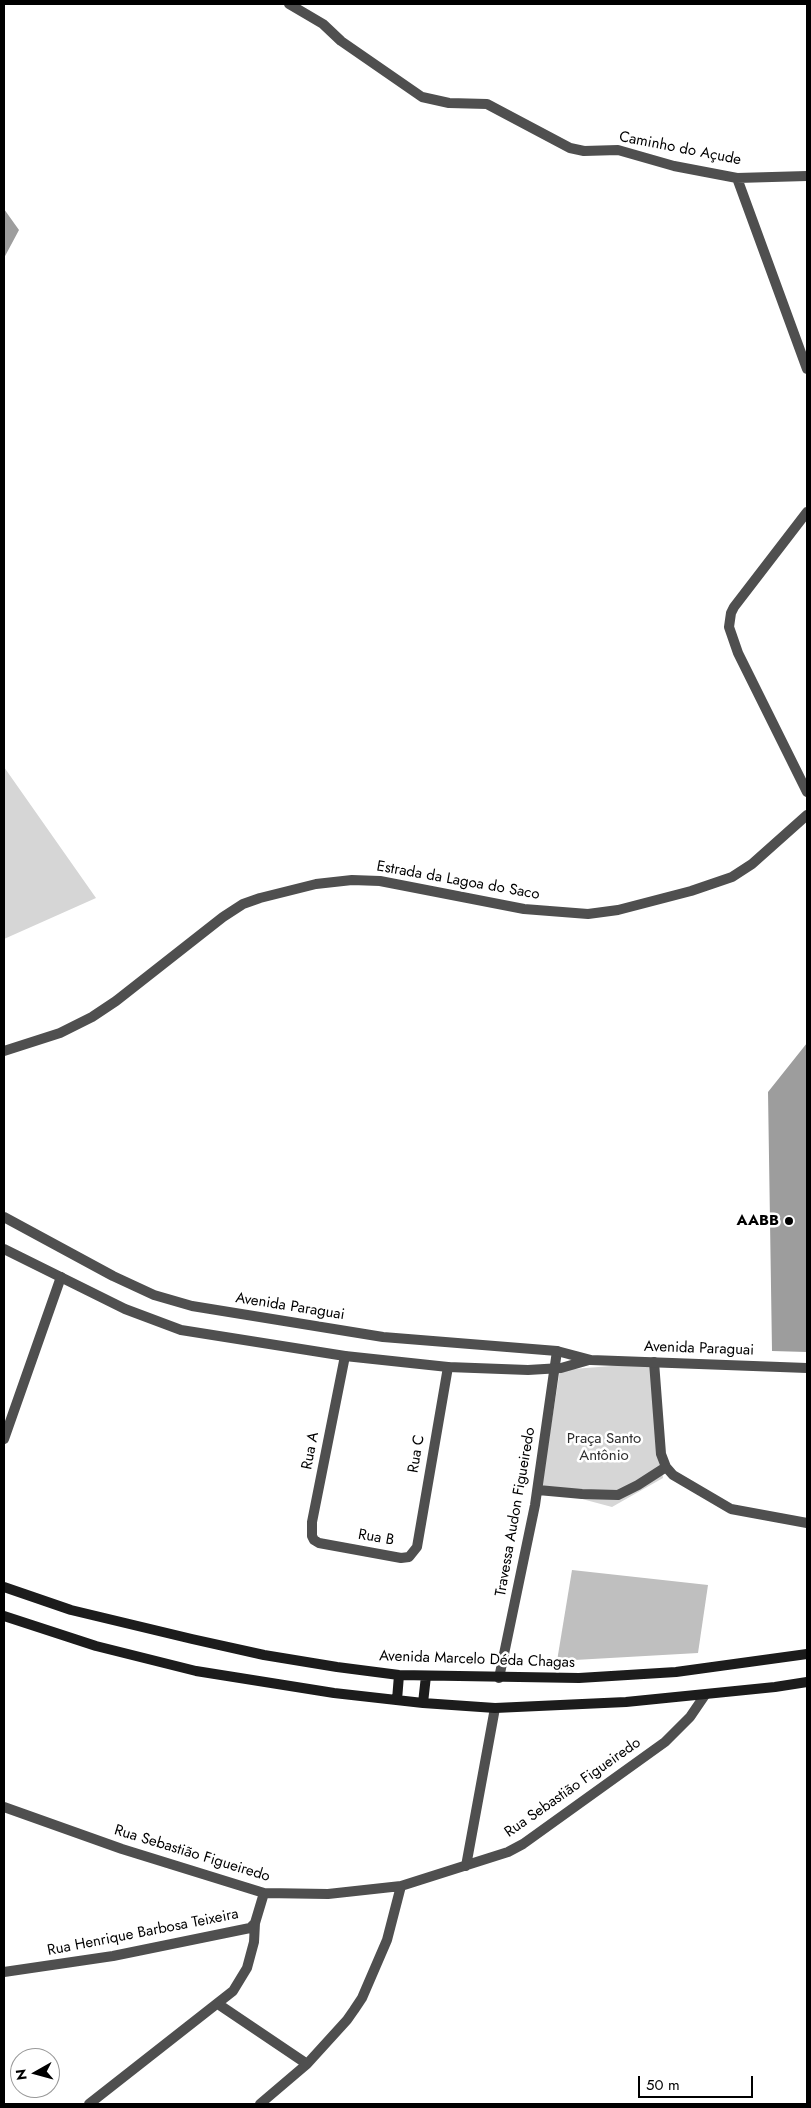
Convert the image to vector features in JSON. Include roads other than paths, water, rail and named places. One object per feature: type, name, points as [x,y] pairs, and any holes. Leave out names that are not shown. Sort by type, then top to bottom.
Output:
[{"type":"main road","name":"Avenida Marcelo Déda Chagas","points":[[4,1586],[71,1610],[192,1640],[291,1659],[399,1674],[499,1678],[570,1678],[676,1672],[807,1654]]},
{"type":"main road","points":[[4,1616],[96,1646],[196,1671],[334,1693],[423,1703],[496,1708],[626,1702],[775,1688],[807,1682]]},
{"type":"main road","points":[[397,1700],[399,1674]]},
{"type":"main road","points":[[423,1703],[426,1676]]},
{"type":"street","name":"Caminho do Açude","points":[[289,4],[323,24],[341,40],[422,97],[449,103],[487,104],[498,108],[560,144],[577,150],[618,150],[674,166],[738,178],[807,176]]},
{"type":"street","points":[[738,178],[807,369]]},
{"type":"street","points":[[807,512],[734,607],[729,627],[738,653],[807,792]]},
{"type":"street","name":"Estrada da Lagoa do Saco","points":[[4,1051],[60,1033],[92,1017],[130,990],[223,917],[243,904],[260,898],[316,884],[352,880],[380,881],[538,910],[588,914],[618,910],[691,891],[732,877],[752,864],[807,815]]},
{"type":"street","name":"Avenida Paraguai","points":[[4,1217],[113,1276],[154,1295],[174,1302],[231,1313],[383,1337],[557,1351],[591,1360],[807,1368]]},
{"type":"street","name":"Avenida Paraguai","points":[[4,1249],[125,1309],[181,1330],[345,1356],[448,1367],[504,1370],[556,1368],[591,1360]]},
{"type":"street","points":[[4,1438],[61,1277]]},
{"type":"street","name":"Travessa Audon Figueiredo","points":[[499,1678],[538,1490],[557,1351]]},
{"type":"street","name":"Rua A","points":[[325,1544],[314,1540],[311,1531],[345,1356]]},
{"type":"street","points":[[654,1362],[662,1454],[666,1467],[677,1478],[731,1509],[807,1523]]},
{"type":"street","name":"Rua C","points":[[417,1547],[448,1367]]},
{"type":"street","points":[[4,1404],[15,1407]]},
{"type":"street","points":[[538,1490],[590,1495],[618,1495],[666,1467]]},
{"type":"street","name":"Rua B","points":[[325,1544],[405,1558],[412,1554],[417,1547]]},
{"type":"street","name":"Rua Sebastião Figueiredo","points":[[4,1807],[122,1849],[264,1893],[328,1894],[401,1886],[513,1850],[606,1782],[650,1753],[680,1728],[705,1694]]},
{"type":"street","points":[[466,1866],[496,1708]]},
{"type":"street","points":[[260,2104],[307,2064],[347,2020],[362,1998],[387,1940],[401,1886]]},
{"type":"street","name":"Rua Henrique Barbosa Teixeira","points":[[4,1972],[113,1956],[245,1929],[256,1923],[264,1893]]},
{"type":"street","points":[[89,2104],[218,2004],[232,1991],[247,1968],[254,1942],[256,1923]]},
{"type":"street","points":[[218,2004],[307,2064]]},
{"type":"place","name":"AABB","points":[[789,1221]]},
{"type":"park label","name":"Praça Santo Antônio","points":[[604,1448]]}]
